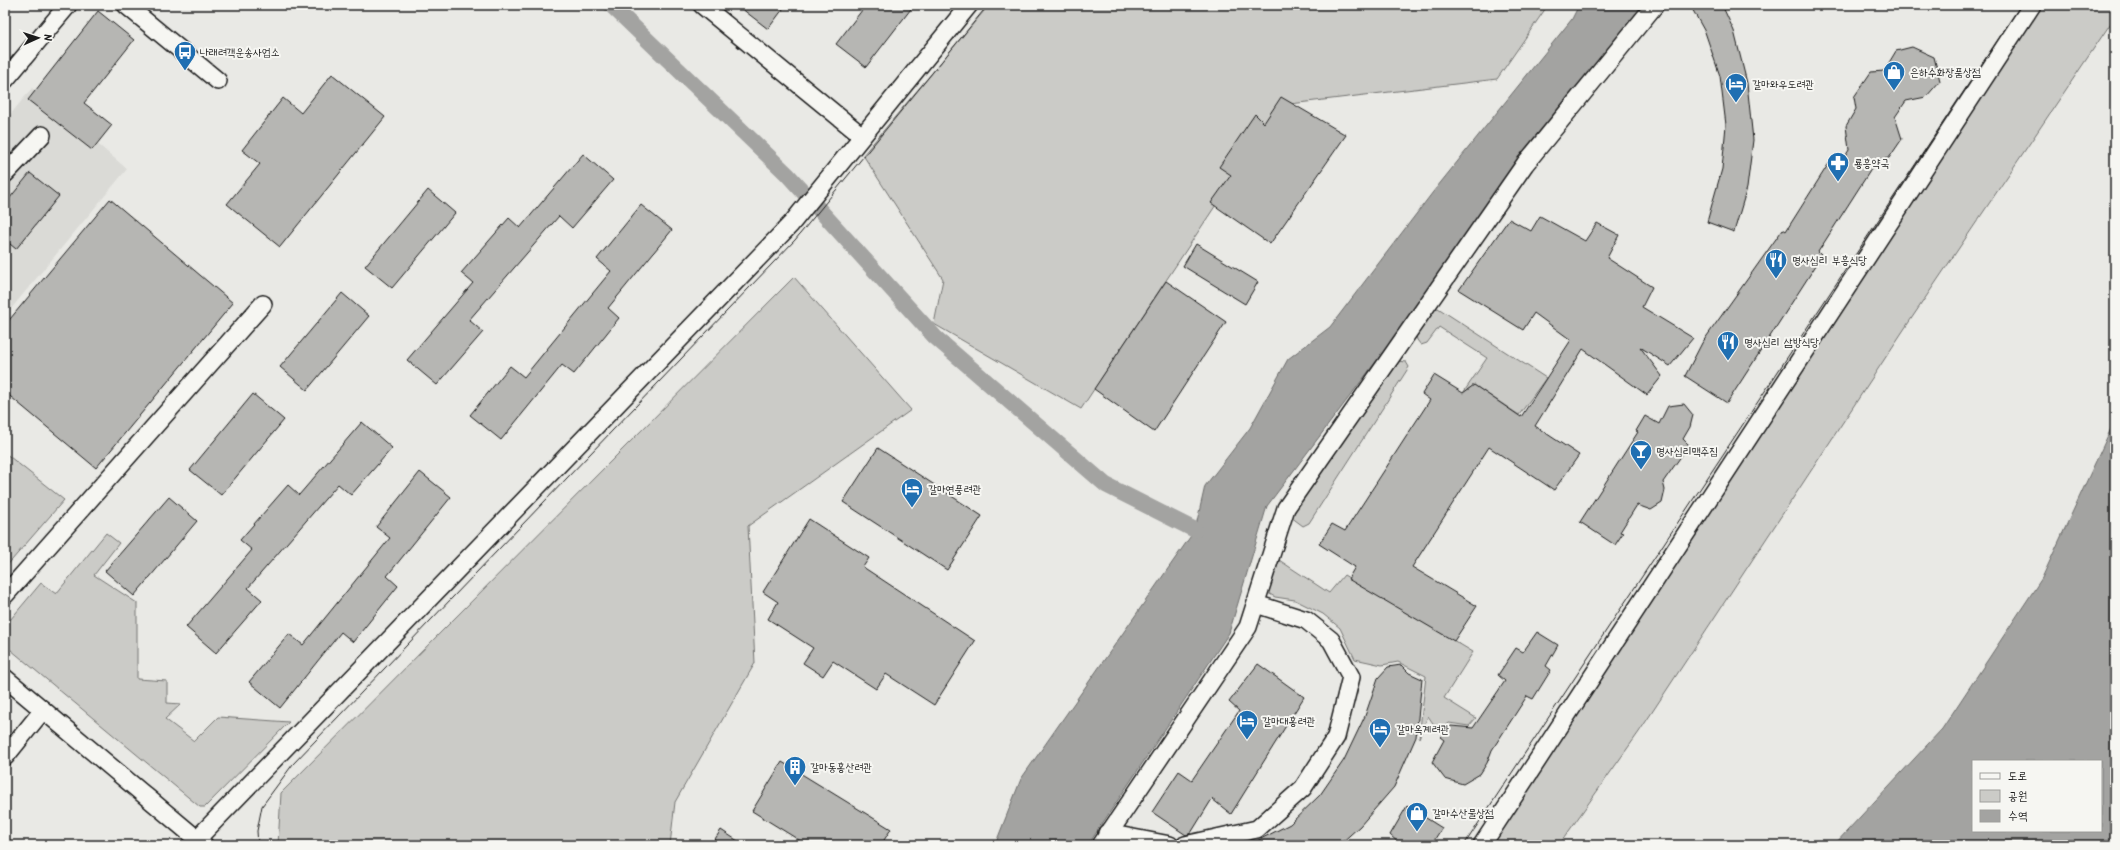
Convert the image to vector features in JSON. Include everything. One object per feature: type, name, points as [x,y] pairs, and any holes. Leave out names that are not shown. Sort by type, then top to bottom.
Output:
[{"type":"street","points":[[5,80],[68,5]]},
{"type":"street","points":[[126,5],[218,81]]},
{"type":"street","points":[[5,678],[201,842],[791,224],[969,5]]},
{"type":"street","points":[[1170,845],[1104,839],[1248,627],[1286,508],[1525,164],[1655,5]]},
{"type":"street","points":[[1482,845],[2032,5]]},
{"type":"street","points":[[707,6],[862,136]]},
{"type":"street","points":[[5,174],[42,135]]},
{"type":"street","points":[[5,595],[263,304]]},
{"type":"street","points":[[1185,845],[1257,829],[1303,788],[1336,737],[1351,677],[1331,640],[1306,620],[1256,604]]},
{"type":"street","points":[[5,756],[42,710]]},
{"type":"shaded area","points":[[32,88],[127,169],[5,316],[5,121]]},
{"type":"green space","points":[[989,5],[1548,5],[1497,79],[1282,105],[1081,409],[934,324],[943,279],[863,155]]},
{"type":"green space","points":[[2032,5],[2115,5],[2115,17],[1905,328],[1639,732],[1559,845],[1482,845]]},
{"type":"green space","points":[[794,277],[911,410],[748,526],[755,663],[675,802],[670,845],[278,845],[281,793]]},
{"type":"green space","points":[[1438,308],[1546,378],[1519,415],[1474,385],[1463,393],[1487,358],[1439,327],[1427,343],[1421,345],[1417,340],[1416,335],[1433,310]]},
{"type":"green space","points":[[1397,361],[1406,362],[1409,367],[1309,523],[1303,526],[1291,517],[1307,488]]},
{"type":"green space","points":[[5,453],[64,500],[5,568]]},
{"type":"green space","points":[[106,533],[119,543],[94,575],[137,603],[137,679],[167,681],[167,703],[181,704],[165,719],[194,741],[218,717],[289,722],[205,807],[200,807],[5,645],[5,626],[41,583],[56,594]]},
{"type":"green space","points":[[1279,560],[1329,593],[1344,575],[1473,652],[1444,698],[1476,718],[1469,726],[1449,723],[1439,732],[1428,716],[1419,738],[1426,676],[1398,662],[1382,665],[1355,659],[1340,628],[1323,614],[1295,600],[1275,597],[1268,593]]},
{"type":"water","points":[[1579,5],[1645,5],[1267,506],[1229,633],[1088,845],[995,845],[1021,779],[1195,530],[1205,486],[1250,428],[1288,359],[1330,327],[1433,192],[1572,19]]},
{"type":"water","points":[[2115,420],[2115,845],[1834,845],[1942,729],[2042,578]]},
{"type":"building","points":[[737,5],[786,5],[768,29]]},
{"type":"building","points":[[866,5],[914,5],[866,67],[836,44]]},
{"type":"building","name":"갈마와우도려관","points":[[1690,5],[1722,5],[1734,31],[1747,83],[1753,140],[1747,188],[1734,232],[1707,222],[1722,169],[1726,125],[1720,76],[1705,32]]},
{"type":"building","points":[[98,11],[134,40],[84,103],[112,125],[92,150],[28,100]]},
{"type":"building","points":[[1912,47],[1934,57],[1940,81],[1926,97],[1906,101],[1895,117],[1902,139],[1889,158],[1877,160],[1818,252],[1822,256],[1727,403],[1685,376],[1702,343],[1783,229],[1786,231],[1831,160],[1839,166],[1849,150],[1846,126],[1856,109],[1854,97],[1871,72],[1884,71],[1896,51]]},
{"type":"building","points":[[332,74],[385,117],[280,247],[227,204],[260,164],[242,150],[283,98],[301,113]]},
{"type":"building","points":[[1281,97],[1346,135],[1270,244],[1211,203],[1231,175],[1219,167],[1255,114],[1264,123]]},
{"type":"building","points":[[583,154],[613,180],[572,228],[559,216],[469,320],[483,332],[437,385],[407,360],[473,283],[461,273],[509,218],[520,228]]},
{"type":"building","points":[[30,173],[59,196],[16,249],[5,240],[5,204]]},
{"type":"building","points":[[428,190],[455,213],[392,288],[365,266]]},
{"type":"building","points":[[110,199],[233,303],[96,468],[5,392],[5,325]]},
{"type":"building","points":[[641,205],[672,230],[608,308],[619,318],[574,374],[562,365],[501,440],[470,415],[510,366],[524,377],[611,271],[597,259]]},
{"type":"building","points":[[1540,216],[1585,241],[1597,223],[1619,235],[1607,258],[1652,287],[1642,307],[1693,338],[1670,366],[1640,347],[1662,376],[1647,395],[1583,349],[1535,426],[1579,455],[1554,490],[1489,447],[1412,567],[1477,606],[1454,641],[1348,579],[1355,567],[1319,544],[1332,524],[1345,531],[1430,400],[1422,394],[1434,375],[1463,393],[1474,385],[1521,417],[1571,340],[1534,313],[1523,330],[1459,290],[1509,219],[1531,231]]},
{"type":"building","points":[[1196,244],[1258,282],[1245,304],[1183,266]]},
{"type":"building","points":[[1166,281],[1226,322],[1154,432],[1094,389]]},
{"type":"building","points":[[342,293],[369,316],[307,390],[280,367]]},
{"type":"building","points":[[253,394],[284,420],[221,495],[190,470]]},
{"type":"building","name":"명사십리맥주집","points":[[1684,404],[1693,415],[1690,427],[1683,439],[1689,445],[1663,482],[1665,490],[1662,503],[1651,510],[1637,505],[1620,532],[1623,533],[1615,545],[1580,522],[1638,432],[1636,431],[1645,416],[1659,424],[1668,406]]},
{"type":"building","points":[[362,422],[392,448],[351,495],[338,484],[248,588],[262,600],[216,653],[186,627],[252,550],[240,540],[288,485],[299,495]]},
{"type":"building","name":"갈마연풍려관","points":[[878,448],[982,516],[947,570],[843,502]]},
{"type":"building","points":[[420,472],[451,497],[387,576],[398,586],[353,642],[341,632],[280,708],[249,682],[289,634],[303,645],[390,538],[376,527]]},
{"type":"building","points":[[169,497],[197,521],[134,596],[105,571]]},
{"type":"building","points":[[809,519],[869,558],[863,567],[975,641],[934,705],[886,674],[876,689],[833,661],[823,676],[803,663],[813,648],[768,619],[778,602],[763,592]]},
{"type":"building","points":[[1537,632],[1558,645],[1546,666],[1551,670],[1533,699],[1527,696],[1492,750],[1487,763],[1480,774],[1463,784],[1445,779],[1432,762],[1444,740],[1440,737],[1451,726],[1473,728],[1505,681],[1498,675],[1516,648],[1523,652]]},
{"type":"building","name":"갈마대홍려관","points":[[1258,664],[1304,697],[1231,814],[1212,799],[1191,833],[1186,835],[1152,812],[1179,771],[1192,780],[1239,711],[1229,702]]},
{"type":"building","name":"갈마옥계려관","points":[[1401,665],[1409,673],[1422,679],[1416,737],[1394,787],[1360,826],[1339,845],[1249,845],[1290,824],[1320,795],[1344,760],[1365,716],[1378,678],[1388,667]]},
{"type":"building","name":"갈마동홍산려관","points":[[782,762],[891,829],[881,845],[807,845],[752,811]]},
{"type":"building","points":[[1407,806],[1442,828],[1431,845],[1401,845],[1390,835]]},
{"type":"building","points":[[721,830],[744,845],[711,845]]},
{"type":"waterway","points":[[5,10],[9,5]]},
{"type":"waterway","points":[[611,5],[787,174],[935,337],[1106,485],[1195,530]]},
{"type":"tram line","points":[[258,845],[257,831],[262,806],[293,764],[795,240],[988,5]]},
{"type":"tram line","points":[[1464,845],[2021,5]]},
{"type":"place","name":"나래려객운송사업소","points":[[185,72]]},
{"type":"place","name":"은하수화장품상점","points":[[1894,92]]},
{"type":"place","name":"갈마와우도려관","points":[[1736,104]]},
{"type":"place","name":"룡흥약국","points":[[1838,182]]},
{"type":"place","name":"명사십리 부흥식당","points":[[1776,280]]},
{"type":"place","name":"명사십리 삼방식당","points":[[1728,362]]},
{"type":"place","name":"명사십리맥주집","points":[[1641,470]]},
{"type":"place","name":"갈마연풍려관","points":[[912,508]]},
{"type":"place","name":"갈마대홍려관","points":[[1247,740]]},
{"type":"place","name":"갈마옥계려관","points":[[1380,748]]},
{"type":"place","name":"갈마동홍산려관","points":[[795,786]]},
{"type":"place","name":"갈마수산물상점","points":[[1417,832]]}]
